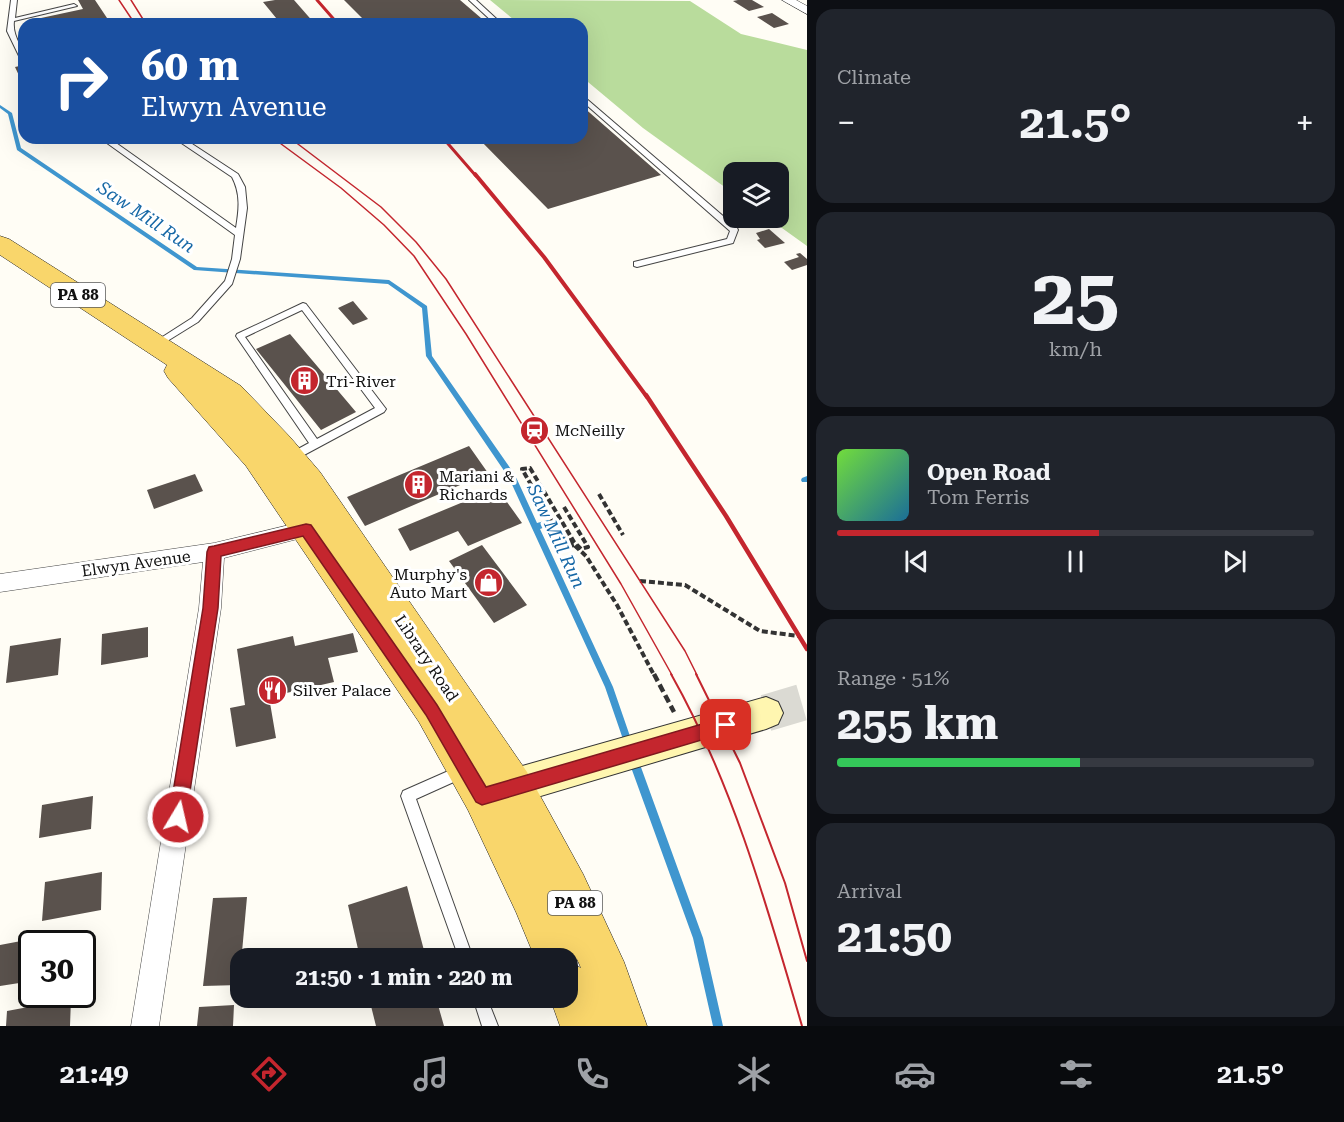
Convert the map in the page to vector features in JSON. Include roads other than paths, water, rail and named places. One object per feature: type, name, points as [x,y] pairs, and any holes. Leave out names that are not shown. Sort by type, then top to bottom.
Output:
[{"type":"main road","name":"Library Road","points":[[0,244],[231,393],[303,451],[309,481],[486,773],[568,889],[608,978],[592,1025]]},
{"type":"main road","name":"Library Road","points":[[156,346],[258,458],[432,710],[486,773],[552,948]]},
{"type":"main road","points":[[486,773],[597,762],[766,713]]},
{"type":"main road","name":"Library Road","points":[[578,1002],[592,1025]]},
{"type":"street","points":[[788,0],[807,11]]},
{"type":"street","name":"Elwyn Avenue","points":[[0,583],[214,552],[306,529]]},
{"type":"street","points":[[145,1026],[210,608],[214,552]]},
{"type":"lane","points":[[472,0],[492,18]]},
{"type":"lane","points":[[16,1],[10,31],[18,48]]},
{"type":"lane","points":[[21,18],[74,6]]},
{"type":"lane","points":[[12,20],[18,19]]},
{"type":"lane","points":[[588,102],[734,230],[730,241],[637,264]]},
{"type":"lane","points":[[112,144],[239,234]]},
{"type":"lane","points":[[156,346],[195,320],[229,282],[236,259],[243,208],[241,188],[235,176],[187,144]]},
{"type":"lane","points":[[303,306],[381,410],[303,451],[240,336],[303,306]]},
{"type":"lane","points":[[462,948],[408,796],[486,773]]},
{"type":"lane","points":[[484,1008],[490,1026]]},
{"type":"waterway","name":"Saw Mill Run","points":[[0,106],[10,113],[19,149],[196,269],[389,282],[425,307],[429,356],[512,477],[535,527]]},
{"type":"waterway","points":[[535,527],[548,523]]},
{"type":"waterway","name":"Saw Mill Run","points":[[535,527],[609,687],[629,745]]},
{"type":"waterway","name":"Saw Mill Run","points":[[633,759],[698,938],[718,1026]]},
{"type":"tunnel","points":[[766,713],[807,701]]},
{"type":"tram line","points":[[119,0],[131,18]]},
{"type":"tram line","points":[[131,0],[142,18]]},
{"type":"tram line","points":[[281,144],[341,188],[384,225],[414,256],[466,334],[621,584],[672,675]]},
{"type":"tram line","points":[[298,144],[381,207],[416,242],[446,279],[685,651],[697,675]]},
{"type":"tram line","points":[[671,674],[713,759],[747,846],[802,1026]]},
{"type":"tram line","points":[[696,674],[740,763],[785,883],[807,961]]},
{"type":"railway","points":[[317,0],[333,18]]},
{"type":"railway","points":[[448,144],[476,176]]},
{"type":"railway","points":[[475,174],[544,257],[647,397]]},
{"type":"railway","points":[[646,395],[726,516],[807,649]]},
{"type":"place","name":"Tri-River","points":[[305,381]]},
{"type":"place","name":"McNeilly","points":[[534,430]]},
{"type":"place","name":"Mariani & Richards","points":[[418,485]]},
{"type":"place","name":"Murphy's Auto Mart","points":[[488,583]]},
{"type":"place","name":"Silver Palace","points":[[272,690]]}]
